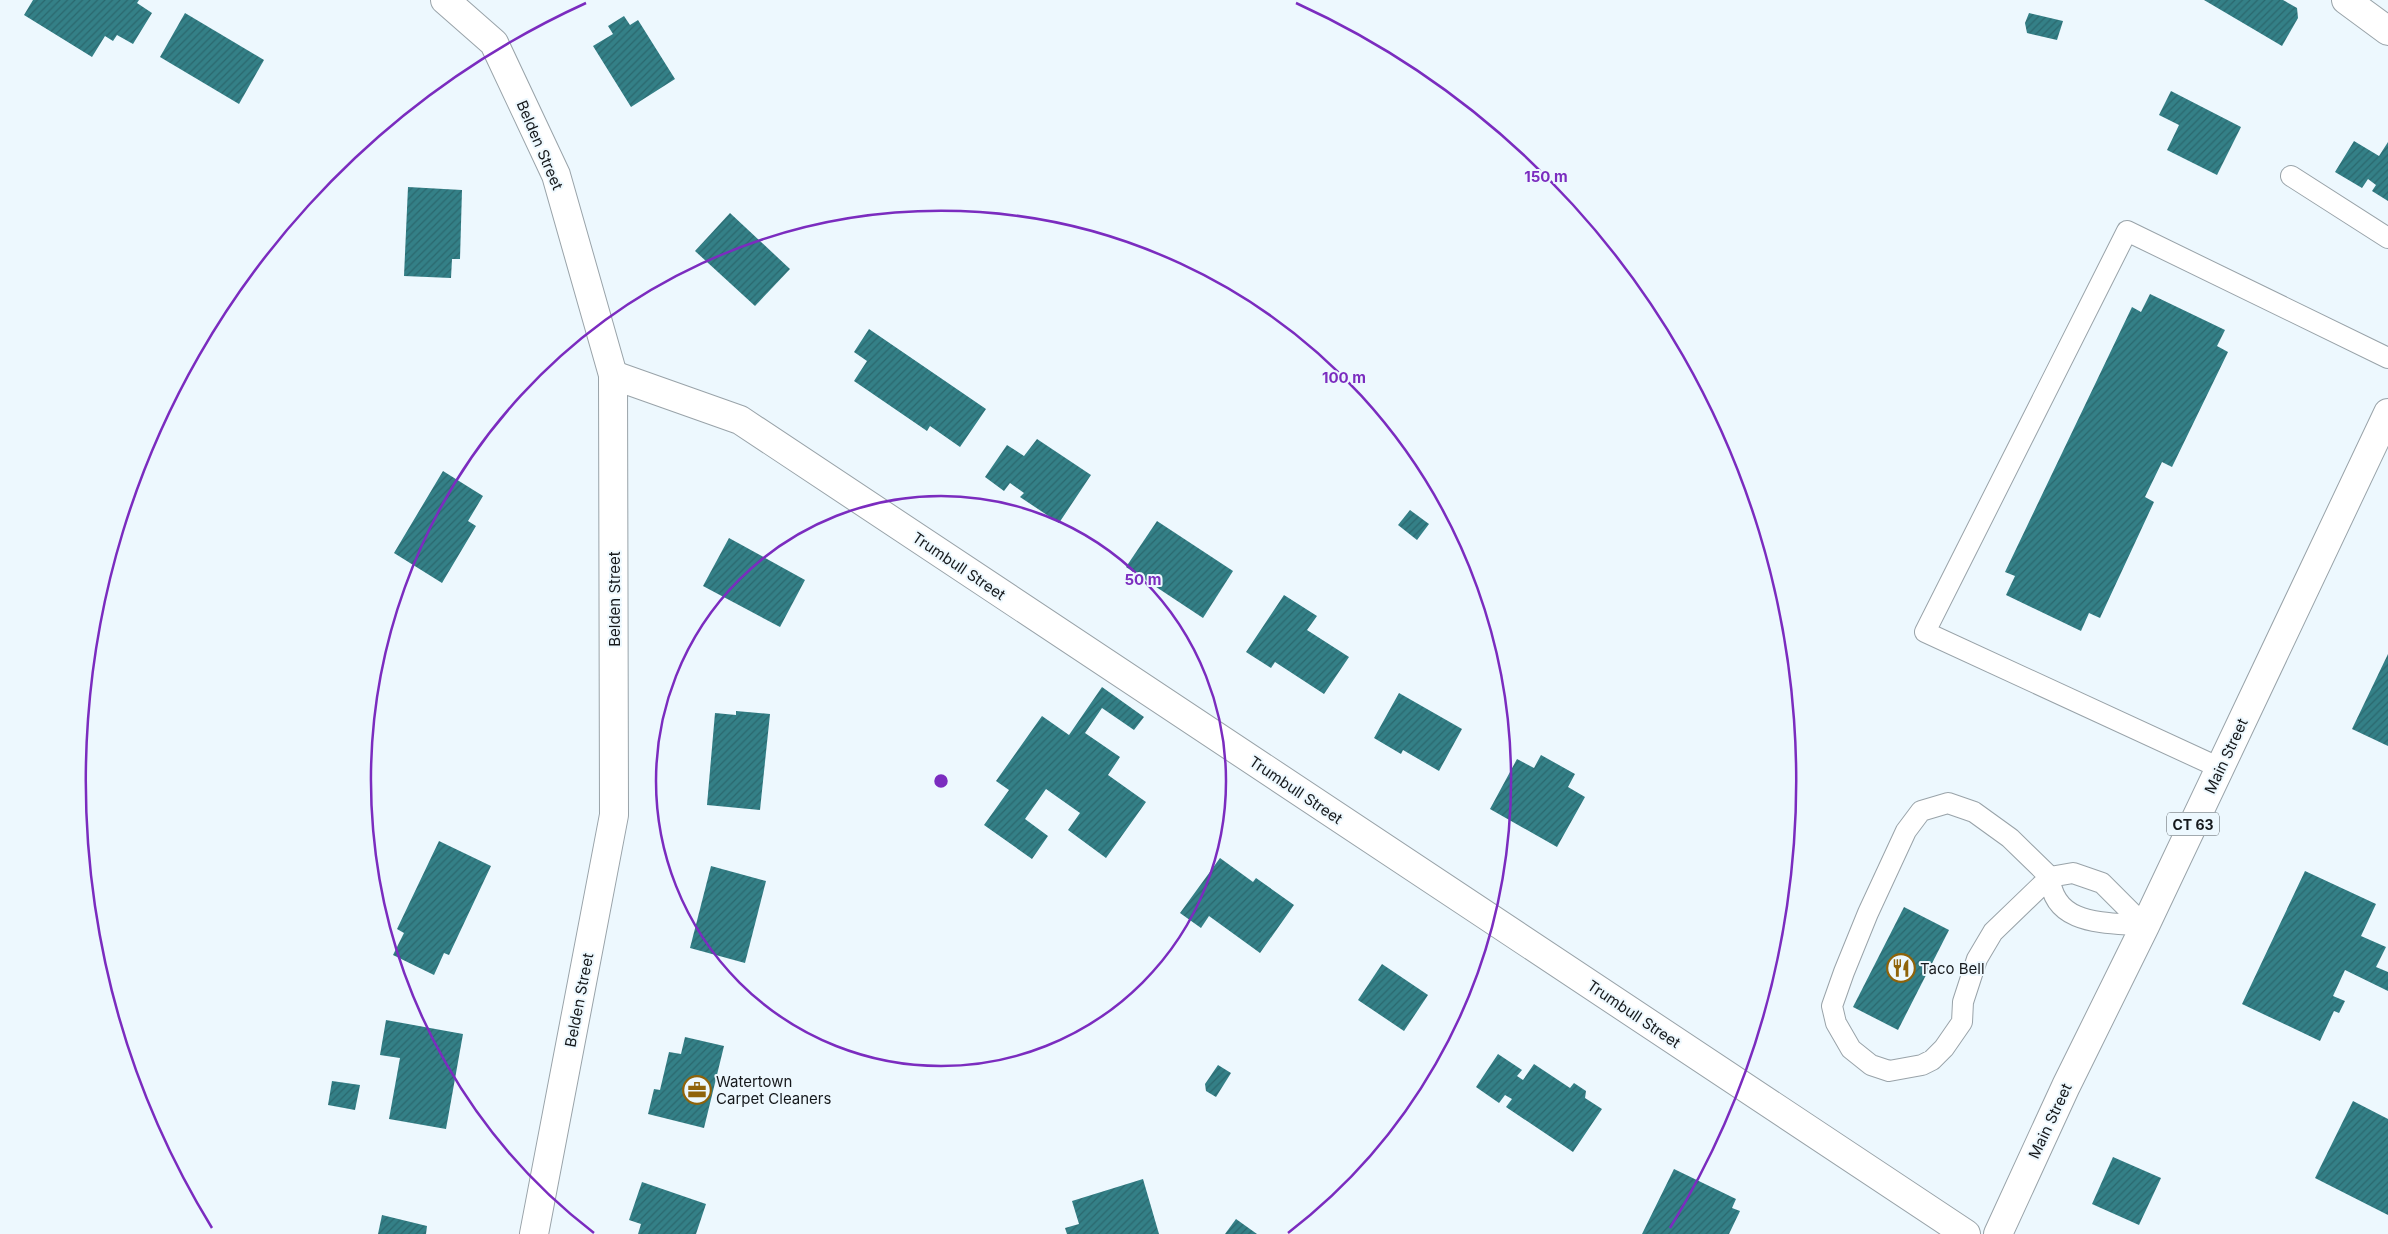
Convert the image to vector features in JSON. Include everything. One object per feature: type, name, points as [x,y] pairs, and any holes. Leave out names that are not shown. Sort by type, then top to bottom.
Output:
[{"type":"street","name":"Belden Street","points":[[444,0],[494,43],[556,174],[612,375],[614,815],[534,1234]]},
{"type":"street","points":[[2346,0],[2388,31]]},
{"type":"street","name":"Trumbull Street","points":[[612,375],[740,420],[1966,1234]]},
{"type":"street","name":"Main Street","points":[[1998,1234],[2066,1086],[2145,926],[2388,413]]},
{"type":"lane","points":[[2291,176],[2388,238]]},
{"type":"lane","points":[[2220,768],[1925,632],[2127,231],[2388,358]]},
{"type":"lane","points":[[2145,926],[2084,920],[2059,905],[2051,892],[2050,877],[2010,838],[1974,812],[1948,803],[1920,811],[1906,831],[1868,913],[1844,972],[1832,1006],[1836,1024],[1851,1049],[1871,1065],[1889,1070],[1922,1065],[1932,1060],[1944,1048],[1962,1022],[1963,1002],[1971,976],[1977,959],[1993,932],[2050,877],[2073,873],[2102,883],[2145,926]]},
{"type":"building","points":[[33,0],[139,0],[137,3],[152,13],[133,44],[117,35],[113,41],[105,36],[92,57],[24,15]]},
{"type":"building","points":[[2204,0],[2283,0],[2297,8],[2298,18],[2282,46]]},
{"type":"building","points":[[185,13],[264,60],[239,104],[160,57]]},
{"type":"building","points":[[2029,13],[2063,21],[2057,40],[2027,33],[2025,23]]},
{"type":"building","points":[[624,16],[630,25],[638,20],[675,79],[631,107],[593,46],[613,34],[608,26]]},
{"type":"building","points":[[2171,91],[2241,127],[2217,175],[2167,150],[2179,125],[2159,115]]},
{"type":"building","points":[[2354,141],[2379,156],[2388,142],[2388,201],[2372,191],[2376,185],[2368,179],[2362,188],[2335,172]]},
{"type":"building","points":[[408,187],[462,190],[460,259],[452,259],[451,278],[404,276]]},
{"type":"building","points":[[730,213],[790,269],[755,306],[695,251]]},
{"type":"building","points":[[2150,294],[2225,330],[2217,346],[2228,352],[2172,467],[2162,462],[2145,497],[2154,502],[2100,618],[2089,613],[2081,631],[2006,595],[2015,576],[2005,572],[2132,307],[2141,312]]},
{"type":"building","points":[[869,329],[986,409],[960,447],[930,426],[927,431],[854,381],[867,361],[854,352]]},
{"type":"building","points":[[1037,439],[1091,475],[1059,523],[1020,497],[1024,493],[1010,483],[1004,491],[985,477],[1007,445],[1024,456]]},
{"type":"building","points":[[443,471],[483,496],[468,521],[476,526],[442,583],[394,553]]},
{"type":"building","points":[[1410,510],[1429,524],[1417,540],[1398,525]]},
{"type":"building","points":[[1157,521],[1233,571],[1203,618],[1126,567]]},
{"type":"building","points":[[729,538],[805,580],[780,627],[703,586]]},
{"type":"building","points":[[1284,595],[1317,616],[1307,630],[1349,657],[1324,694],[1275,662],[1271,668],[1246,652]]},
{"type":"building","points":[[2388,654],[2388,746],[2352,729]]},
{"type":"building","points":[[1102,687],[1144,717],[1134,730],[1102,708],[1085,733],[1120,757],[1108,775],[1146,802],[1106,858],[1068,830],[1080,813],[1046,789],[1025,819],[1048,836],[1032,859],[984,825],[1009,790],[996,781],[1042,716],[1069,735]]},
{"type":"building","points":[[1399,693],[1462,729],[1439,771],[1403,750],[1401,754],[1374,738]]},
{"type":"building","points":[[736,711],[770,714],[760,810],[707,805],[715,713],[736,715]]},
{"type":"building","points":[[1541,755],[1575,774],[1568,787],[1585,797],[1557,847],[1490,809],[1517,759],[1534,768]]},
{"type":"building","points":[[439,841],[491,866],[449,955],[444,953],[434,975],[393,955],[404,933],[397,929]]},
{"type":"building","points":[[1220,858],[1253,882],[1256,878],[1294,905],[1260,953],[1209,916],[1201,928],[1180,913]]},
{"type":"building","points":[[711,866],[766,881],[745,963],[690,948]]},
{"type":"building","points":[[2305,871],[2376,904],[2361,936],[2386,947],[2376,967],[2388,972],[2388,991],[2345,970],[2333,996],[2345,1001],[2339,1013],[2334,1011],[2320,1041],[2242,1004]]},
{"type":"building","points":[[1904,907],[1949,930],[1898,1030],[1853,1007]]},
{"type":"building","points":[[1382,964],[1428,995],[1404,1031],[1358,1000]]},
{"type":"building","points":[[386,1020],[463,1034],[446,1129],[389,1119],[400,1058],[380,1055]]},
{"type":"building","points":[[685,1037],[724,1046],[704,1128],[648,1114],[654,1089],[660,1090],[669,1052],[681,1054]]},
{"type":"building","points":[[1498,1054],[1522,1070],[1517,1076],[1523,1080],[1534,1064],[1570,1088],[1574,1083],[1586,1091],[1585,1098],[1602,1109],[1573,1152],[1506,1107],[1512,1099],[1505,1095],[1499,1103],[1476,1087]]},
{"type":"building","points":[[1218,1065],[1231,1073],[1216,1097],[1206,1091],[1205,1084]]},
{"type":"building","points":[[332,1081],[360,1085],[355,1110],[328,1105]]},
{"type":"building","points":[[2353,1101],[2388,1119],[2388,1215],[2315,1178]]},
{"type":"building","points":[[2113,1157],[2161,1178],[2139,1225],[2092,1204]]},
{"type":"building","points":[[1674,1169],[1736,1199],[1732,1208],[1740,1211],[1729,1234],[1642,1234]]},
{"type":"building","points":[[1143,1179],[1159,1234],[1067,1234],[1065,1228],[1079,1224],[1072,1201]]},
{"type":"building","points":[[642,1182],[706,1204],[696,1234],[638,1234],[641,1224],[629,1220]]},
{"type":"building","points":[[382,1215],[427,1226],[426,1234],[378,1234]]},
{"type":"building","points":[[1236,1219],[1257,1234],[1225,1234]]},
{"type":"place","name":"Taco Bell","points":[[1901,968]]},
{"type":"place","name":"Watertown Carpet Cleaners","points":[[697,1090]]}]
